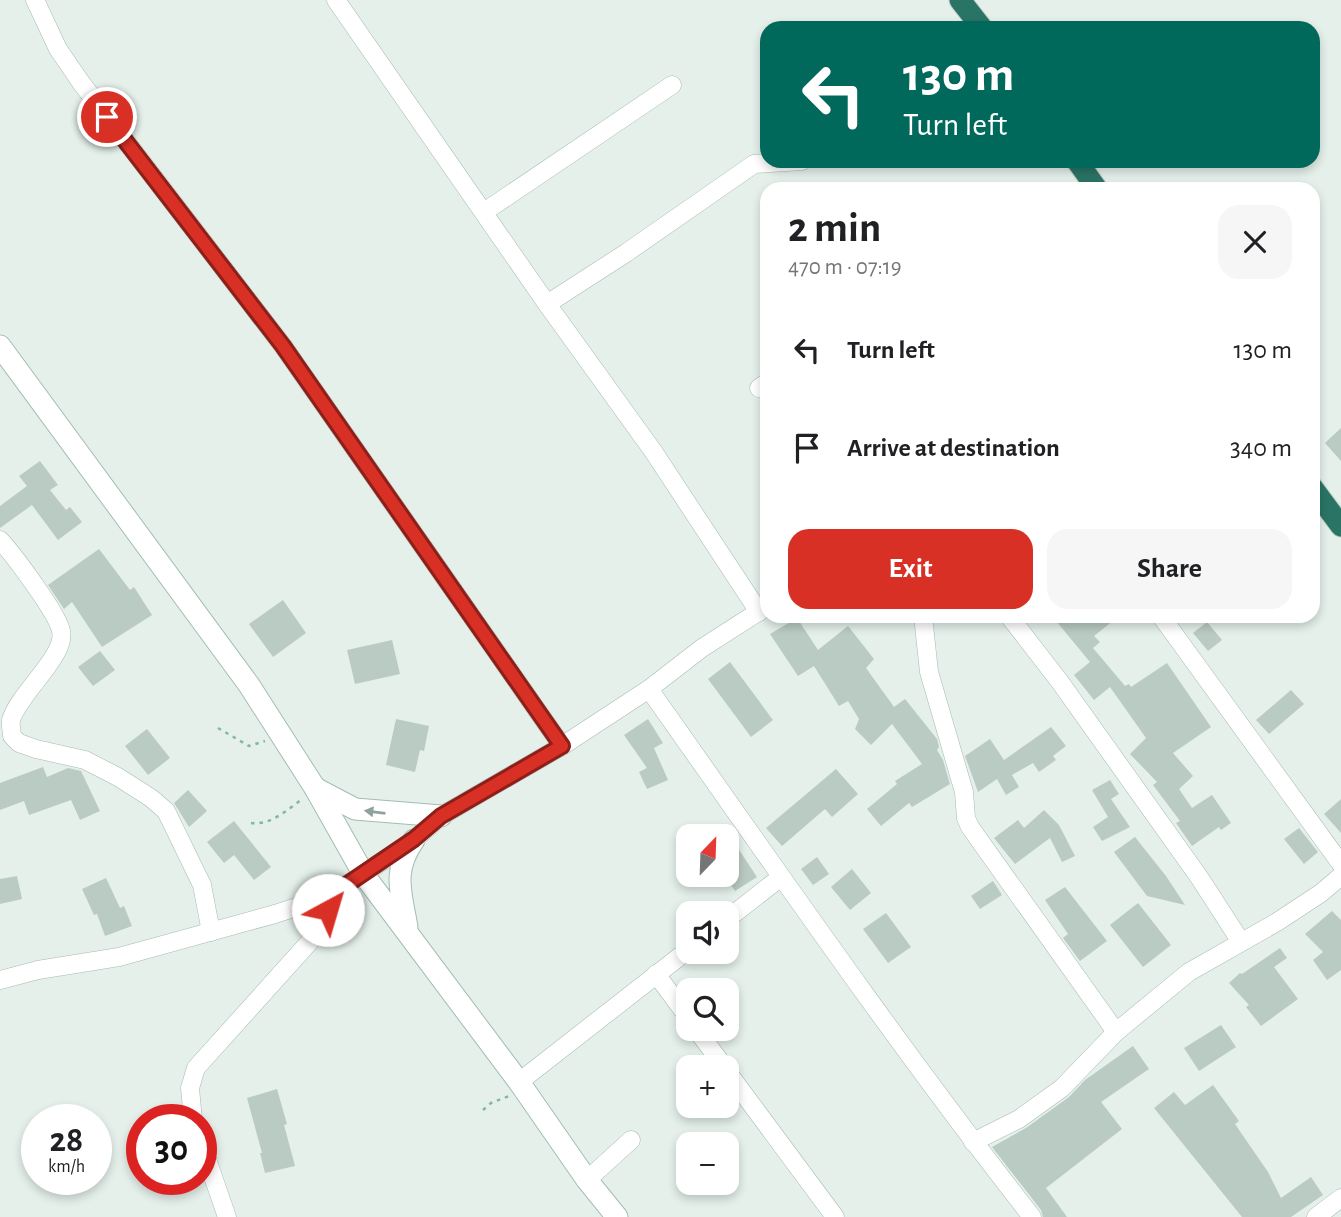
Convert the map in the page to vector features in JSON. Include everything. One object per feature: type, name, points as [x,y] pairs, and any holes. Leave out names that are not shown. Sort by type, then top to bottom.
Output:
[{"type":"highway","points":[[960,0],[976,21]]},
{"type":"highway","points":[[1320,498],[1341,526]]},
{"type":"street","points":[[36,0],[58,49],[82,84],[283,346],[562,746]]},
{"type":"street","points":[[336,0],[760,605]]},
{"type":"street","points":[[484,212],[672,85]]},
{"type":"street","points":[[547,304],[754,164],[760,164]]},
{"type":"street","points":[[0,346],[241,674],[315,788],[364,875],[522,1086],[587,1180],[617,1217]]},
{"type":"street","points":[[0,540],[53,612],[61,630],[62,640],[57,651],[27,690],[11,721],[12,736],[19,743],[85,760],[118,776],[166,811],[202,885],[211,933]]},
{"type":"street","points":[[0,980],[119,957],[211,933],[330,896],[414,839],[441,816],[562,746],[760,611]]},
{"type":"street","points":[[924,623],[929,672],[964,792],[970,827],[1115,1032]]},
{"type":"street","points":[[1014,623],[1060,682],[1184,856],[1241,942]]},
{"type":"street","points":[[1166,623],[1341,864]]},
{"type":"street","points":[[649,689],[973,1142],[1032,1217]]},
{"type":"street","points":[[315,788],[355,809],[441,816]]},
{"type":"street","points":[[408,932],[399,873],[405,852],[414,839]]},
{"type":"street","points":[[973,1142],[1020,1119],[1062,1088],[1115,1032],[1189,972],[1288,915],[1341,876]]},
{"type":"street","points":[[739,910],[781,877]]},
{"type":"street","points":[[192,1104],[190,1088],[196,1068],[313,938],[328,910],[330,896]]},
{"type":"street","points":[[522,1086],[676,959]]},
{"type":"street","points":[[656,974],[676,1001]]},
{"type":"street","points":[[739,1088],[835,1217]]},
{"type":"street","points":[[587,1180],[631,1140]]},
{"type":"street","points":[[217,1188],[227,1217]]},
{"type":"street","points":[[1322,1215],[1341,1198]]},
{"type":"path","points":[[219,728],[249,746],[281,736]]},
{"type":"path","points":[[251,822],[261,824],[279,815],[315,788]]},
{"type":"path","points":[[483,1110],[522,1086]]},
{"type":"building","points":[[1341,428],[1341,461],[1325,443]]},
{"type":"building","points":[[40,461],[58,485],[50,490],[66,510],[70,507],[82,522],[58,540],[32,505],[0,528],[0,506],[27,486],[19,476]]},
{"type":"building","points":[[99,549],[130,590],[134,587],[152,615],[102,647],[72,602],[64,609],[48,585]]},
{"type":"building","points":[[283,600],[306,633],[273,657],[249,624]]},
{"type":"building","points":[[789,623],[800,623],[818,650],[848,626],[874,659],[866,668],[894,707],[905,699],[937,739],[937,750],[950,784],[912,807],[909,803],[881,826],[867,809],[897,784],[895,781],[922,764],[892,724],[871,745],[855,729],[859,719],[848,701],[839,706],[814,666],[798,676],[770,634]]},
{"type":"building","points":[[1058,623],[1110,623],[1094,636],[1100,642],[1093,648],[1125,686],[1129,684],[1131,687],[1167,663],[1211,727],[1173,753],[1193,776],[1179,789],[1192,808],[1212,795],[1231,823],[1221,830],[1219,827],[1192,846],[1176,823],[1180,821],[1153,785],[1157,782],[1130,754],[1146,738],[1110,687],[1094,700],[1074,675],[1090,662]]},
{"type":"building","points":[[1208,623],[1222,640],[1208,651],[1193,633]]},
{"type":"building","points":[[392,640],[400,674],[355,684],[347,650]]},
{"type":"building","points":[[100,651],[115,670],[93,686],[78,667]]},
{"type":"building","points":[[730,662],[773,720],[751,737],[708,679]]},
{"type":"building","points":[[1291,690],[1304,704],[1269,734],[1256,720]]},
{"type":"building","points":[[396,719],[429,726],[424,751],[420,750],[415,772],[386,765]]},
{"type":"building","points":[[648,719],[663,743],[654,748],[668,780],[647,789],[639,772],[647,768],[624,735]]},
{"type":"building","points":[[1051,727],[1066,746],[1053,756],[1056,760],[1039,772],[1033,763],[1012,775],[1019,787],[1006,795],[997,779],[978,792],[965,756],[990,739],[1004,760]]},
{"type":"building","points":[[147,729],[170,758],[148,775],[125,746]]},
{"type":"building","points":[[43,767],[47,777],[68,768],[81,771],[100,811],[80,820],[71,800],[29,815],[24,801],[0,810],[0,783]]},
{"type":"building","points":[[836,769],[858,794],[832,817],[825,809],[782,846],[766,828]]},
{"type":"building","points":[[1110,780],[1119,794],[1111,799],[1130,827],[1102,841],[1093,827],[1108,817],[1092,790]]},
{"type":"building","points":[[188,790],[207,811],[189,827],[174,803]]},
{"type":"building","points":[[1341,799],[1341,833],[1324,814]]},
{"type":"building","points":[[1044,810],[1059,825],[1075,856],[1062,862],[1050,838],[1015,864],[994,838],[1018,820],[1024,828]]},
{"type":"building","points":[[234,821],[271,867],[254,880],[234,855],[224,863],[207,842]]},
{"type":"building","points":[[1299,828],[1318,852],[1304,864],[1284,839]]},
{"type":"building","points":[[1135,837],[1185,905],[1147,896],[1114,852]]},
{"type":"building","points":[[739,850],[757,877],[735,891],[732,887],[739,887]]},
{"type":"building","points":[[817,857],[829,874],[813,885],[801,869]]},
{"type":"building","points":[[852,869],[871,893],[850,910],[831,887]]},
{"type":"building","points":[[17,876],[22,899],[0,904],[0,879]]},
{"type":"building","points":[[106,878],[120,908],[124,906],[132,926],[105,936],[97,914],[94,915],[82,889]]},
{"type":"building","points":[[993,881],[1002,895],[980,909],[971,896]]},
{"type":"building","points":[[1065,887],[1107,941],[1080,961],[1063,938],[1068,934],[1045,900]]},
{"type":"building","points":[[1138,903],[1171,945],[1143,967],[1110,925]]},
{"type":"building","points":[[1332,911],[1341,920],[1341,970],[1327,980],[1313,960],[1323,952],[1305,934]]},
{"type":"building","points":[[886,913],[911,947],[888,963],[863,929]]},
{"type":"building","points":[[1280,948],[1287,958],[1274,967],[1298,999],[1261,1026],[1246,1007],[1249,1005],[1229,983]]},
{"type":"building","points":[[1221,1025],[1236,1047],[1199,1071],[1184,1048]]},
{"type":"building","points":[[1133,1046],[1149,1069],[1101,1102],[1122,1129],[1046,1188],[1067,1217],[1043,1217],[1041,1210],[992,1147],[1026,1128],[1069,1097],[1085,1080]]},
{"type":"building","points":[[1213,1085],[1239,1121],[1235,1124],[1268,1172],[1281,1198],[1311,1177],[1323,1195],[1291,1217],[1242,1217],[1154,1108],[1174,1092],[1185,1105]]},
{"type":"building","points":[[277,1089],[295,1166],[265,1173],[247,1098]]},
{"type":"route","points":[[107,117],[283,346],[562,746],[441,816],[414,839],[330,896],[328,910]]}]
